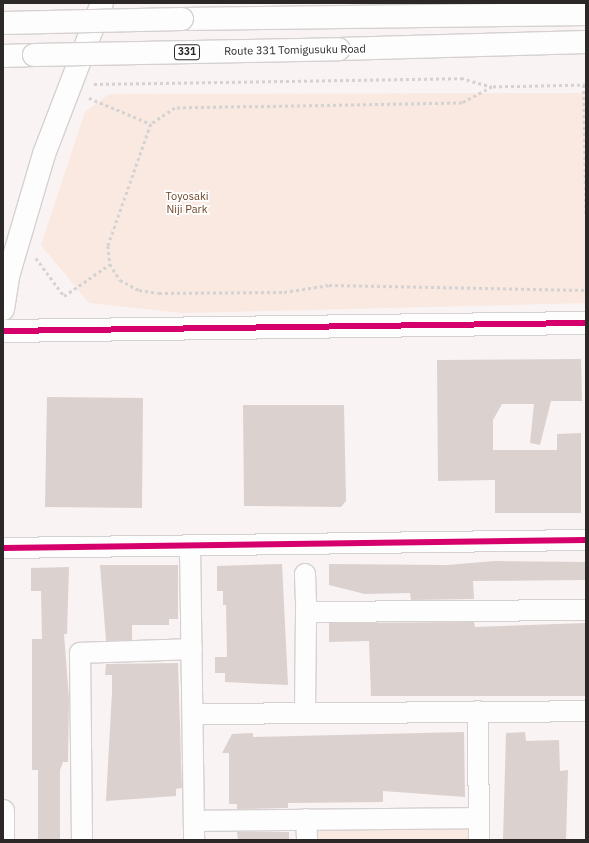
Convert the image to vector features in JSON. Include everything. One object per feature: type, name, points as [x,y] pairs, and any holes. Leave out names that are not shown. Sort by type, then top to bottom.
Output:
[{"type":"main road","points":[[3,309],[11,266],[44,154],[102,3]]},
{"type":"main road","points":[[3,23],[340,16],[586,14]]},
{"type":"main road","name":"Route 331 Tomigusuku Road","points":[[3,56],[586,42]]},
{"type":"main road","points":[[3,331],[586,323]]},
{"type":"main road","points":[[3,811],[3,840]]},
{"type":"street","points":[[3,548],[586,540]]},
{"type":"street","points":[[190,545],[194,830],[306,819],[478,818]]},
{"type":"street","points":[[305,574],[305,711]]},
{"type":"street","points":[[306,612],[586,610]]},
{"type":"street","points":[[82,840],[80,653],[192,649]]},
{"type":"street","points":[[193,714],[305,711],[586,711]]},
{"type":"street","points":[[478,711],[479,840]]},
{"type":"street","points":[[306,819],[307,840]]},
{"type":"path","points":[[86,83],[461,78],[492,87],[585,85],[586,215]]},
{"type":"path","points":[[492,87],[462,103],[175,108],[151,124],[108,246],[110,264],[120,280],[130,286],[159,293],[284,292],[329,285],[586,290]]},
{"type":"path","points":[[82,95],[151,124]]},
{"type":"path","points":[[36,254],[48,278],[64,296],[110,264]]},
{"type":"green space","name":"Toyosaki Niji Park","points":[[586,93],[586,303],[182,313],[89,303],[41,245],[85,112],[109,94]]},
{"type":"green space","points":[[465,827],[470,832],[470,840],[315,840],[315,834],[322,829]]},
{"type":"building","points":[[581,359],[582,401],[551,401],[540,445],[530,443],[534,404],[502,404],[493,420],[493,450],[557,450],[557,434],[581,433],[581,513],[495,513],[495,480],[438,481],[437,360]]},
{"type":"building","points":[[47,397],[143,398],[142,508],[45,507]]},
{"type":"building","points":[[243,405],[344,405],[346,501],[341,507],[244,506]]},
{"type":"building","points":[[495,561],[586,562],[586,580],[473,581],[474,599],[411,600],[410,593],[365,594],[329,585],[329,564],[447,565]]},
{"type":"building","points":[[282,564],[288,685],[225,682],[225,673],[215,673],[215,657],[227,657],[226,605],[223,605],[223,591],[217,591],[217,566]]},
{"type":"building","points":[[100,565],[178,565],[178,619],[169,619],[169,625],[132,625],[132,640],[106,641]]},
{"type":"building","points":[[69,567],[67,634],[64,634],[69,699],[68,762],[63,762],[60,770],[60,840],[38,840],[38,770],[32,770],[32,639],[42,639],[41,591],[31,591],[31,568]]},
{"type":"building","points":[[474,622],[475,627],[586,623],[586,696],[371,696],[369,641],[329,642],[329,623]]},
{"type":"building","points":[[178,663],[182,788],[176,789],[176,796],[106,801],[112,675],[105,675],[106,664]]},
{"type":"building","points":[[464,732],[465,797],[383,791],[383,802],[288,803],[288,808],[237,809],[237,804],[229,804],[229,753],[222,753],[232,734],[253,733],[253,737]]},
{"type":"building","points":[[525,732],[526,741],[559,740],[560,771],[568,770],[566,840],[503,840],[506,733]]},
{"type":"building","points":[[237,832],[289,832],[289,840],[238,840]]},
{"type":"cycle path","points":[[3,331],[586,323]]},
{"type":"cycle path","points":[[3,548],[586,540]]}]
